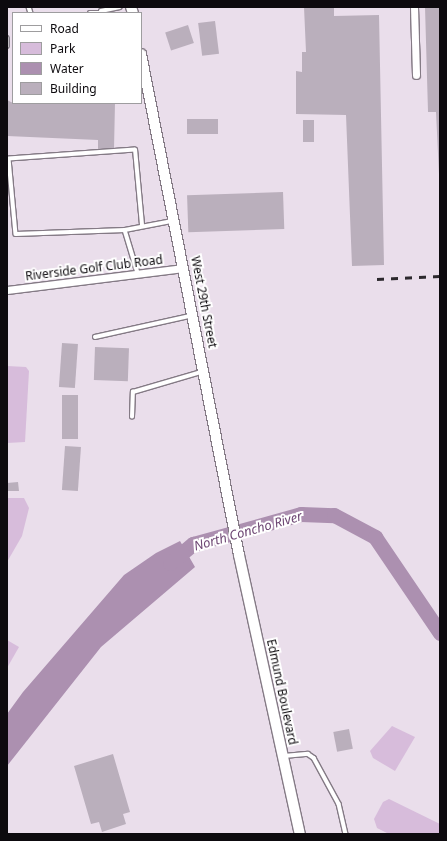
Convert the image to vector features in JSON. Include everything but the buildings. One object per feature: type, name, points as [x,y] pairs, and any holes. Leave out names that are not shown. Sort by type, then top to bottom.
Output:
[{"type":"main road","name":"West 29th Street","points":[[142,59],[240,555]]},
{"type":"main road","name":"Edmund Boulevard","points":[[240,555],[298,833]]},
{"type":"street","points":[[414,7],[416,75]]},
{"type":"street","name":"Riverside Golf Club Road","points":[[7,290],[184,268]]},
{"type":"lane","points":[[101,12],[120,7]]},
{"type":"lane","points":[[7,38],[7,46]]},
{"type":"lane","points":[[142,225],[135,150],[9,159],[16,234],[125,230],[142,225],[175,221]]},
{"type":"lane","points":[[125,230],[138,273]]},
{"type":"lane","points":[[95,337],[193,315]]},
{"type":"lane","points":[[132,417],[133,392],[204,371]]},
{"type":"lane","points":[[283,757],[308,754],[314,758],[339,804],[346,834]]},
{"type":"green space","points":[[7,366],[26,367],[29,371],[25,442],[7,443]]},
{"type":"green space","points":[[7,498],[24,498],[29,508],[22,536],[7,562]]},
{"type":"green space","points":[[7,640],[19,647],[7,668]]},
{"type":"green space","points":[[392,726],[415,737],[395,771],[373,758],[370,751]]},
{"type":"green space","points":[[389,799],[440,824],[440,834],[389,834],[377,828],[374,819],[383,802]]},
{"type":"water","points":[[180,541],[195,567],[101,647],[7,766],[7,714],[23,692],[124,575],[156,553]]},
{"type":"waterway","name":"North Concho River","points":[[170,563],[193,544],[301,514],[334,515],[375,537],[440,633]]},
{"type":"railway","points":[[377,279],[440,276]]}]
